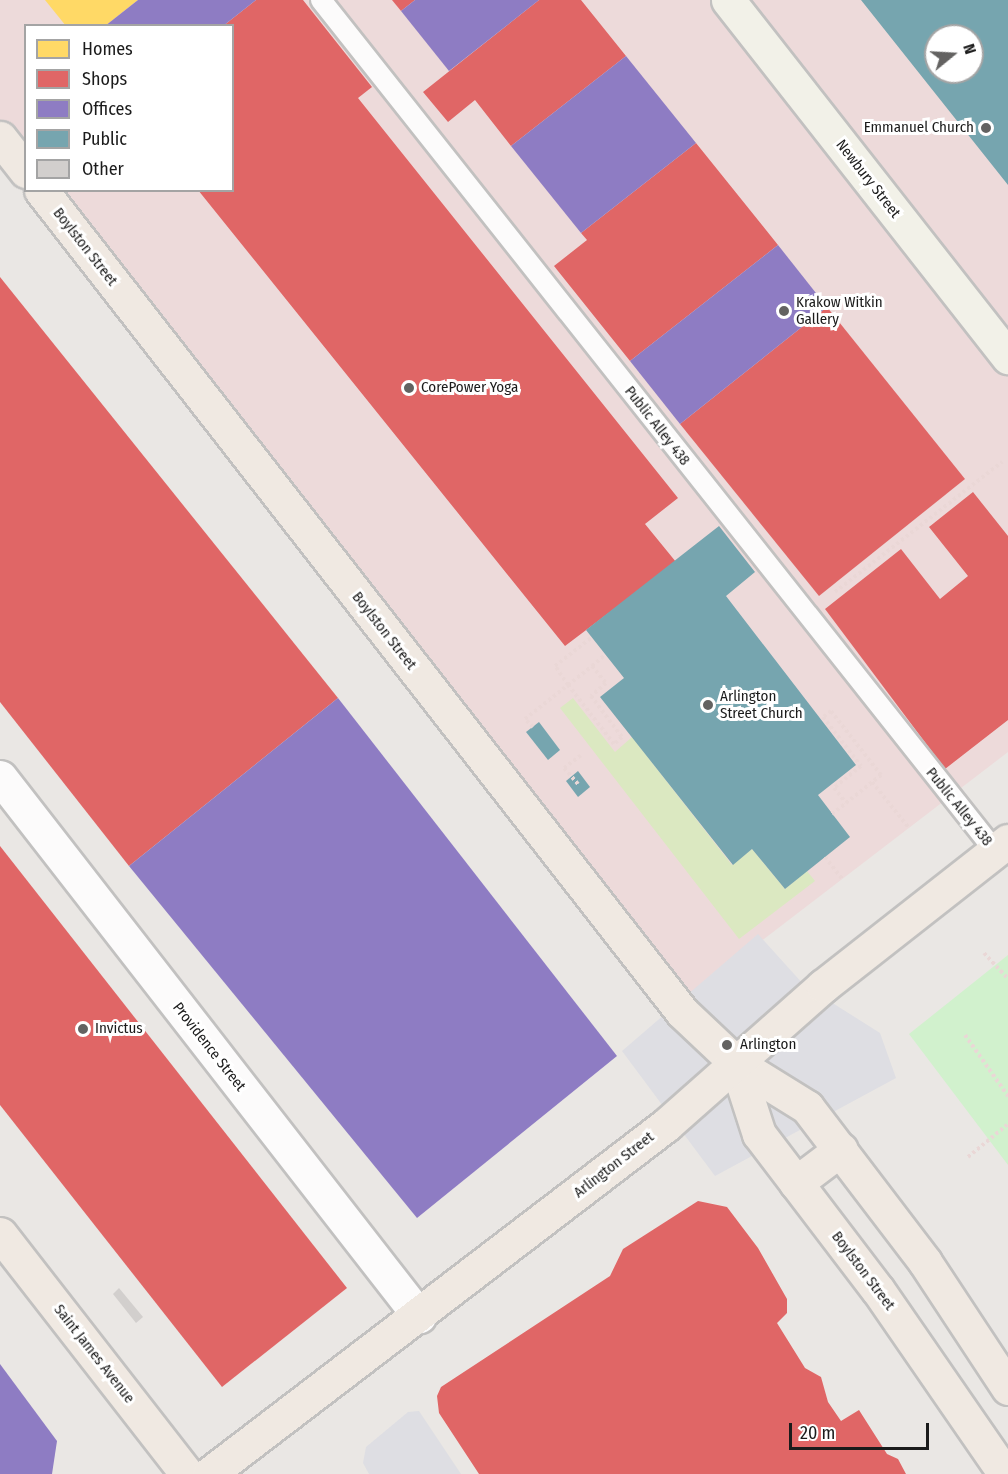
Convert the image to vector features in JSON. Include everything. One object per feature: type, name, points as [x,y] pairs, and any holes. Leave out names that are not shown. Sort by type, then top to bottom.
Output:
[{"type":"main road","name":"Newbury Street","points":[[728,0],[1008,357]]},
{"type":"main road","points":[[0,138],[24,168]]},
{"type":"main road","name":"Boylston Street","points":[[43,192],[677,1006],[736,1063],[807,1107],[925,1262],[1008,1388]]},
{"type":"main road","name":"Arlington Street","points":[[209,1474],[419,1316],[666,1125],[822,986],[1001,846]]},
{"type":"main road","name":"Boylston Street","points":[[736,1063],[759,1134],[878,1290],[1005,1474]]},
{"type":"main road","points":[[796,1182],[840,1149]]},
{"type":"main road","name":"Saint James Avenue","points":[[0,1234],[187,1474]]},
{"type":"street","name":"Providence Street","points":[[0,777],[419,1316]]},
{"type":"lane","name":"Public Alley 438","points":[[321,0],[1001,846]]},
{"type":"path","points":[[826,599],[1002,462]]},
{"type":"path","points":[[591,638],[555,666],[614,744],[622,737],[591,696],[606,683],[592,666]]},
{"type":"path","points":[[533,727],[525,719],[605,656]]},
{"type":"path","points":[[832,814],[846,803],[872,782],[881,775],[831,711],[824,717],[861,766],[834,788],[846,803]]},
{"type":"path","points":[[578,784],[564,768],[580,754]]},
{"type":"path","points":[[872,782],[909,828]]},
{"type":"path","points":[[825,856],[842,879]]},
{"type":"path","points":[[984,953],[1008,980]]},
{"type":"path","points":[[965,1035],[1008,1096]]},
{"type":"path","points":[[968,1157],[1008,1124]]},
{"type":"shaded area","points":[[0,0],[1008,0],[1008,752],[738,959],[682,1012],[42,192],[234,192],[234,24],[24,24],[24,169],[0,138]]},
{"type":"shaded area","points":[[758,934],[804,985],[880,1033],[896,1078],[715,1176],[622,1051]]},
{"type":"shaded area","points":[[419,1411],[461,1474],[369,1474],[363,1463],[366,1447],[408,1412]]},
{"type":"green space","points":[[573,698],[615,752],[632,737],[732,865],[752,849],[785,889],[807,871],[815,881],[739,939],[560,708]]},
{"type":"green space","points":[[1008,955],[1008,1165],[909,1034]]},
{"type":"building: Homes","points":[[45,0],[138,0],[108,24],[64,24]]},
{"type":"building: Shops","points":[[256,0],[303,0],[372,87],[358,98],[678,498],[645,524],[676,562],[565,646],[200,192],[234,192],[234,24],[226,24]]},
{"type":"building: Shops","points":[[392,0],[415,0],[401,11]]},
{"type":"building: Shops","points":[[539,0],[581,0],[626,56],[511,146],[475,100],[448,122],[423,92]]},
{"type":"building: Shops","points":[[696,143],[778,245],[630,361],[554,266],[587,240],[581,233]]},
{"type":"building: Shops","points":[[0,277],[338,698],[129,866],[0,702]]},
{"type":"building: Shops","points":[[827,307],[965,479],[819,596],[680,424]]},
{"type":"building: Shops","points":[[973,492],[1008,536],[1008,720],[945,769],[825,609],[901,549],[940,599],[968,576],[929,527]]},
{"type":"building: Shops","points":[[0,846],[347,1288],[222,1387],[0,1105]]},
{"type":"building: Shops","points":[[698,1201],[727,1207],[758,1248],[787,1299],[787,1313],[777,1323],[805,1368],[821,1377],[828,1402],[841,1421],[859,1410],[887,1454],[898,1459],[906,1474],[479,1474],[439,1413],[437,1396],[441,1387],[610,1276],[623,1249]]},
{"type":"building: Offices","points":[[138,0],[256,0],[226,24],[108,24]]},
{"type":"building: Offices","points":[[415,0],[539,0],[449,71],[401,11]]},
{"type":"building: Offices","points":[[626,56],[696,143],[581,233],[511,146]]},
{"type":"building: Offices","points":[[778,245],[827,307],[680,424],[630,361]]},
{"type":"building: Offices","points":[[338,698],[617,1056],[417,1218],[129,866]]},
{"type":"building: Offices","points":[[0,1364],[57,1441],[52,1474],[0,1474]]},
{"type":"building: Public","name":"Emmanuel Church","points":[[861,0],[1008,0],[1008,185],[928,84],[984,84],[984,24],[924,24],[924,79]]},
{"type":"building: Public","name":"Arlington Street Church","points":[[719,526],[755,572],[726,596],[856,765],[818,795],[850,837],[785,889],[752,849],[733,865],[600,697],[624,678],[586,630]]},
{"type":"building: Public","points":[[539,722],[560,750],[548,760],[526,732]]},
{"type":"building: Public","points":[[578,771],[590,787],[578,797],[566,781]]},
{"type":"building: Other","points":[[119,1288],[143,1317],[136,1323],[113,1294]]},
{"type":"place","name":"Emmanuel Church","points":[[986,128]]},
{"type":"place","name":"Krakow Witkin Gallery","points":[[784,311]]},
{"type":"place","name":"CorePower Yoga","points":[[409,388]]},
{"type":"place","name":"Arlington Street Church","points":[[708,705]]},
{"type":"place","name":"Invictus","points":[[83,1029]]},
{"type":"place","name":"Arlington","points":[[727,1045]]}]
